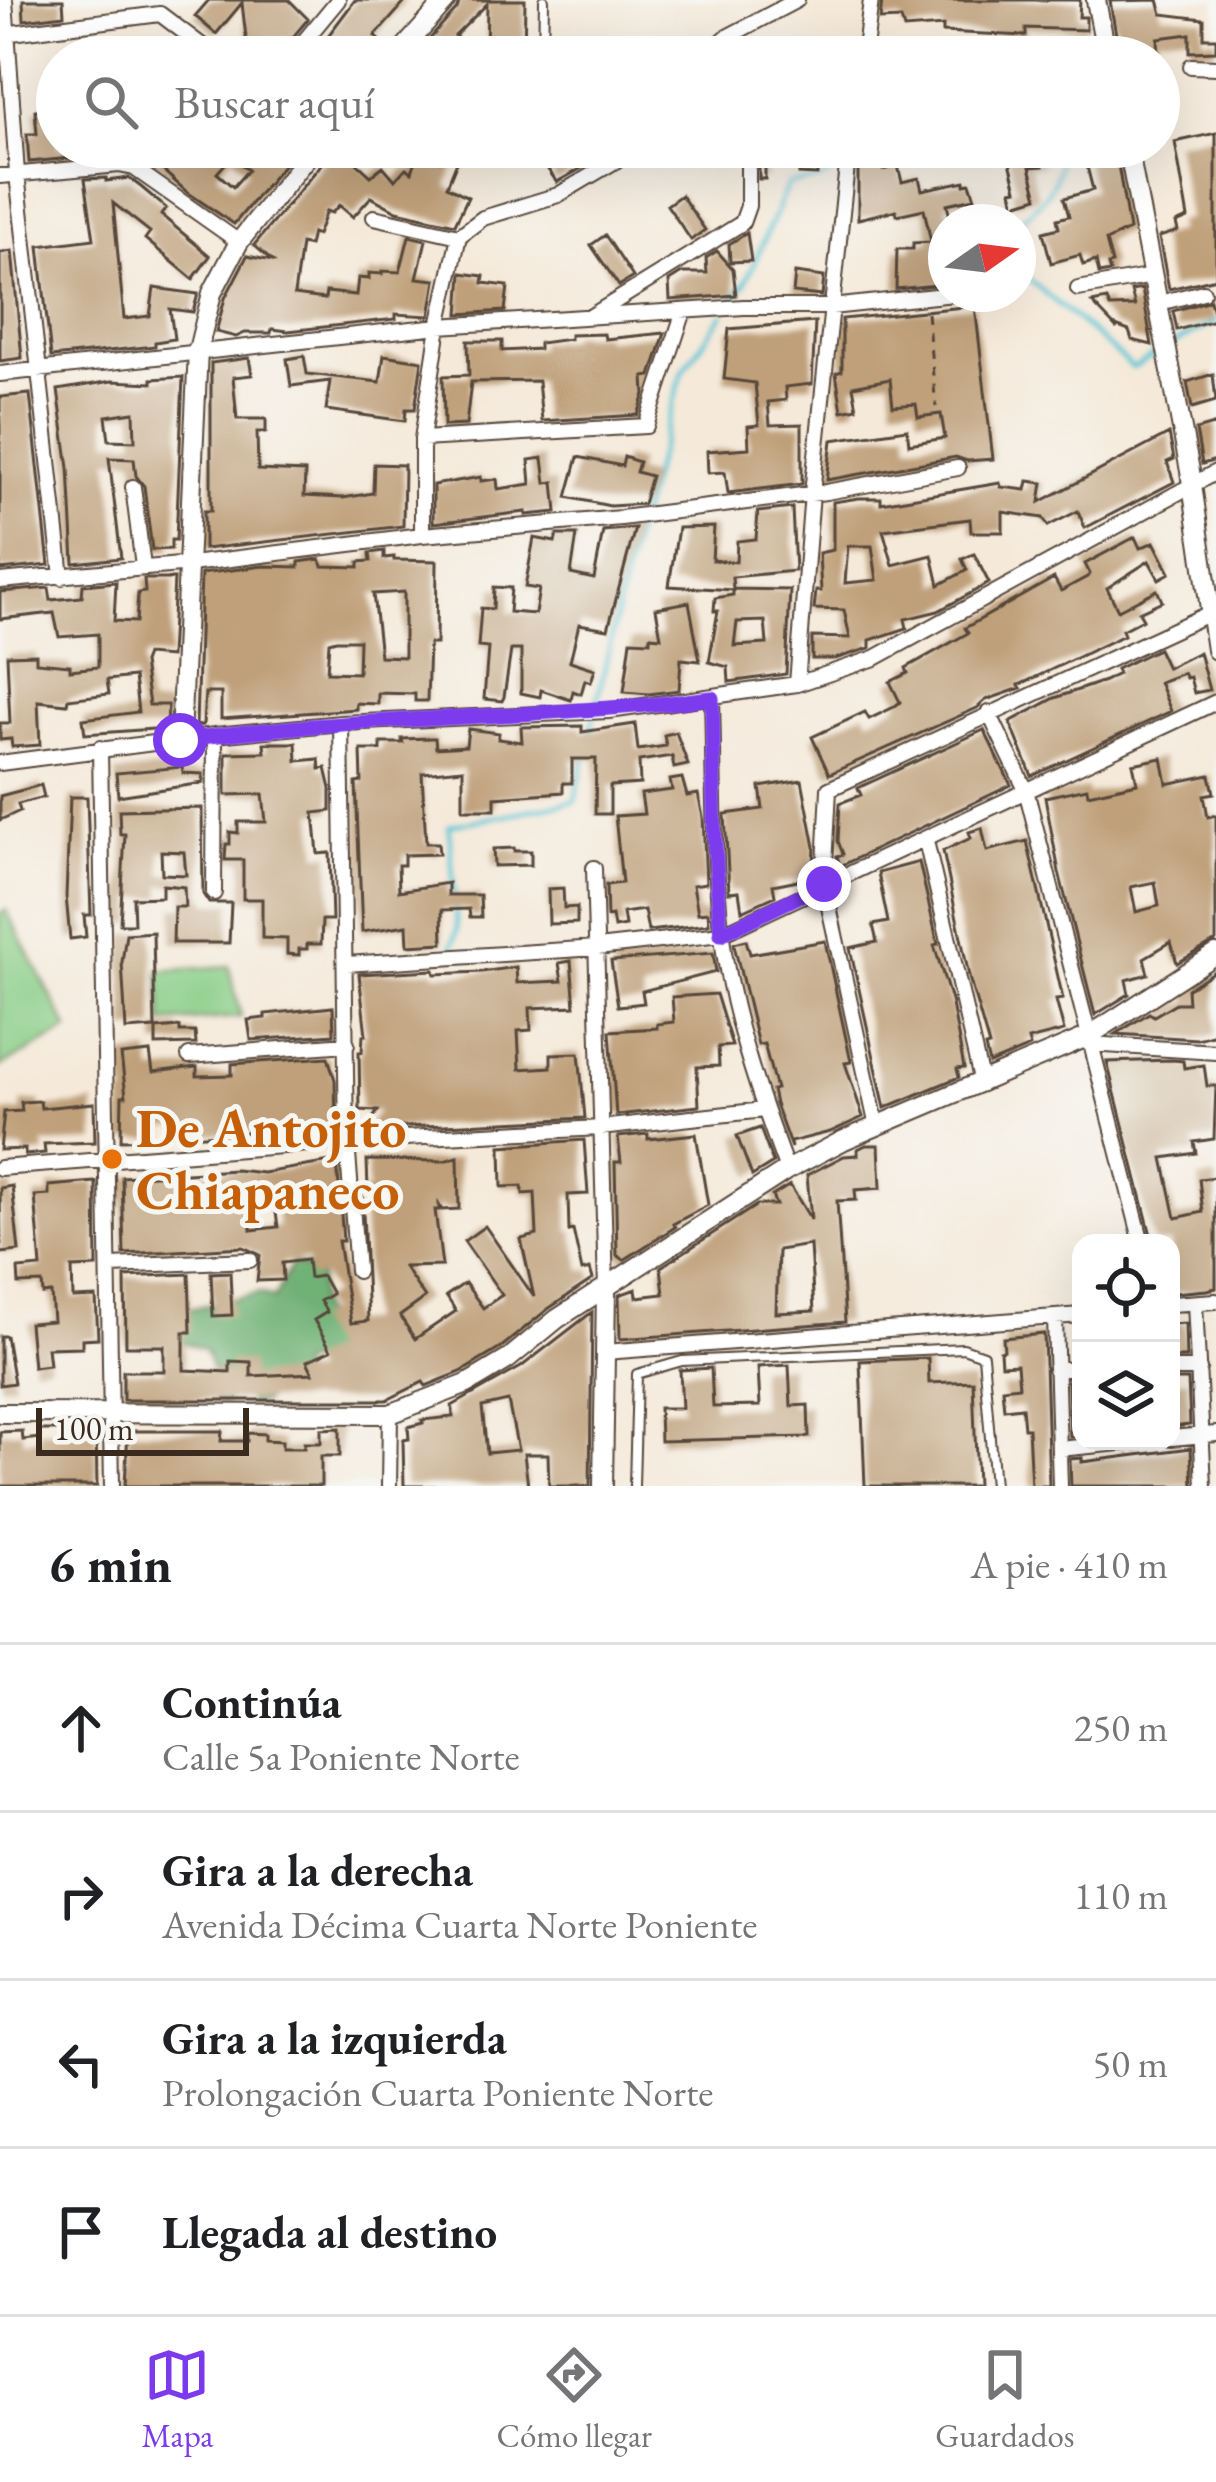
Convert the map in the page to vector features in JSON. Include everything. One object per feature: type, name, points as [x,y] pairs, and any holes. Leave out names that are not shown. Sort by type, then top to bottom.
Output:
[{"type":"street","points":[[5,0],[17,174],[62,577]]},
{"type":"street","points":[[143,0],[152,15],[184,36]]},
{"type":"street","points":[[4,34],[152,15],[172,0]]},
{"type":"street","points":[[308,36],[338,0]]},
{"type":"street","points":[[414,36],[447,0]]},
{"type":"street","points":[[729,36],[797,0]]},
{"type":"street","points":[[867,36],[871,0]]},
{"type":"street","points":[[1096,0],[1103,36]]},
{"type":"street","points":[[1191,66],[1216,67]]},
{"type":"street","points":[[0,176],[78,168]]},
{"type":"street","points":[[134,168],[239,242]]},
{"type":"street","points":[[180,740],[198,350],[212,292],[239,242],[298,168]]},
{"type":"street","points":[[422,535],[422,440],[439,326],[459,236],[482,218],[558,195],[604,168]]},
{"type":"street","points":[[590,317],[742,223],[748,206],[748,168]]},
{"type":"street","points":[[797,684],[847,168]]},
{"type":"street","points":[[1131,168],[1172,371],[1216,650]]},
{"type":"street","points":[[374,217],[459,236]]},
{"type":"street","points":[[1078,289],[1154,275]]},
{"type":"street","points":[[1160,303],[1203,292]]},
{"type":"street","points":[[0,374],[439,326],[744,307],[831,307],[928,296]]},
{"type":"street","points":[[422,440],[646,426],[690,311]]},
{"type":"street","points":[[0,581],[621,518],[958,468]]},
{"type":"street","points":[[0,763],[341,723],[609,711],[797,684],[875,658],[1216,472]]},
{"type":"street","points":[[134,487],[143,566]]},
{"type":"street","points":[[877,1127],[824,884],[829,789],[1210,613]]},
{"type":"street","points":[[712,698],[721,934],[738,1019],[787,1170]]},
{"type":"street","points":[[346,964],[597,948],[721,934],[1216,702]]},
{"type":"street","points":[[989,713],[1027,790],[1140,1234]]},
{"type":"street","points":[[341,723],[347,1141],[356,1271]]},
{"type":"street","points":[[214,735],[214,892]]},
{"type":"street","points":[[100,748],[112,1486]]},
{"type":"street","points":[[926,841],[982,1084]]},
{"type":"street","points":[[594,868],[606,1289],[603,1486]]},
{"type":"street","points":[[0,1413],[390,1414],[467,1384],[507,1360],[556,1319],[787,1170],[877,1127],[1088,1040],[1216,954]]},
{"type":"street","points":[[1088,1040],[1216,1052]]},
{"type":"street","points":[[189,1056],[347,1044]]},
{"type":"street","points":[[0,1168],[347,1141],[600,1128],[764,1110]]},
{"type":"street","points":[[111,1266],[250,1260]]},
{"type":"street","points":[[1180,1304],[1216,1301]]},
{"type":"street","points":[[1195,1303],[1209,1435],[1204,1486]]},
{"type":"street","points":[[605,1352],[1072,1316]]},
{"type":"street","points":[[1055,1318],[1060,1486]]},
{"type":"street","points":[[1180,1369],[1199,1369]]},
{"type":"street","points":[[1054,1370],[1072,1370]]},
{"type":"street","points":[[389,1486],[390,1414]]},
{"type":"street","points":[[1059,1449],[1072,1448]]},
{"type":"lane","points":[[543,36],[544,0]]},
{"type":"lane","points":[[634,1486],[637,1374],[682,1361],[963,1348],[983,1355],[994,1486]]},
{"type":"path","points":[[925,296],[936,407]]},
{"type":"green space","points":[[6,910],[69,1030],[0,1067],[0,913]]},
{"type":"green space","points":[[229,966],[241,1017],[163,1023],[159,971]]},
{"type":"green space","points":[[292,1264],[320,1270],[318,1305],[340,1353],[300,1365],[298,1378],[277,1376],[264,1402],[249,1404],[246,1376],[224,1405],[208,1397],[228,1373],[212,1370],[205,1350],[181,1341],[185,1310],[260,1293],[274,1299]]},
{"type":"building","points":[[23,0],[63,0],[64,15],[24,20]]},
{"type":"building","points":[[209,0],[289,0],[308,19],[294,36],[246,36],[242,3],[216,34],[195,16]]},
{"type":"building","points":[[355,0],[407,0],[375,36],[328,36]]},
{"type":"building","points":[[460,0],[525,0],[524,36],[486,36],[487,4],[455,36],[433,36]]},
{"type":"building","points":[[882,0],[1080,0],[1079,17],[1086,17],[1086,30],[1026,28],[1026,36],[943,32],[943,26],[904,29],[901,19],[880,20]]},
{"type":"building","points":[[1158,0],[1162,14],[1204,19],[1204,38],[1216,38],[1216,51],[1190,52],[1190,34],[1116,36],[1110,1]]},
{"type":"building","points":[[1216,133],[1216,278],[1169,289],[1159,237],[1178,231],[1176,223],[1188,218],[1180,141]]},
{"type":"building","points":[[27,134],[36,134],[36,161],[29,162]]},
{"type":"building","points":[[160,168],[221,168],[217,173],[233,187],[246,168],[281,168],[234,224]]},
{"type":"building","points":[[318,168],[362,168],[371,176],[385,168],[395,180],[406,168],[412,172],[413,168],[454,168],[447,186],[468,197],[455,224],[397,211],[371,197],[353,217],[339,205],[332,213],[326,211],[309,246],[301,244],[294,295],[325,299],[326,292],[356,295],[358,278],[369,279],[369,273],[400,272],[409,236],[426,240],[417,278],[436,280],[430,316],[396,314],[396,319],[272,329],[271,333],[236,337],[216,332],[225,298],[247,256],[272,261],[254,245]]},
{"type":"building","points":[[547,168],[582,168],[557,182]]},
{"type":"building","points":[[799,168],[817,168],[817,175],[799,174]]},
{"type":"building","points":[[858,168],[898,168],[902,182],[919,178],[922,190],[965,181],[975,198],[928,204],[928,228],[924,209],[897,215],[896,210],[858,219]]},
{"type":"building","points":[[1012,168],[1030,168],[1038,197],[1015,204],[1012,190],[1017,189]]},
{"type":"building","points":[[1087,168],[1119,168],[1129,230],[1106,241],[1110,272],[1099,274],[1096,261],[1083,265],[1080,255],[1051,263],[1043,232],[1059,228],[1057,219],[1069,216],[1064,198],[1093,190]]},
{"type":"building","points":[[129,178],[166,208],[161,215],[210,256],[193,279],[145,239],[150,232],[113,203],[124,319],[150,316],[154,288],[198,294],[193,312],[170,309],[174,339],[155,342],[155,346],[51,357],[39,246],[94,239],[85,179]]},
{"type":"building","points":[[681,195],[705,230],[691,240],[667,205]]},
{"type":"building","points":[[747,233],[751,261],[730,262],[729,244]]},
{"type":"building","points":[[605,235],[633,277],[619,286],[591,245]]},
{"type":"building","points":[[928,242],[928,286],[896,289],[897,249],[913,249],[913,243]]},
{"type":"building","points":[[12,251],[22,358],[0,361],[0,253]]},
{"type":"building","points":[[717,251],[733,269],[736,295],[670,300],[669,281],[682,273],[707,273],[706,258]]},
{"type":"building","points":[[462,273],[484,276],[483,283],[508,286],[505,311],[459,314]]},
{"type":"building","points":[[795,273],[824,277],[822,296],[793,293]]},
{"type":"building","points":[[1142,289],[1152,345],[1132,340],[1129,331],[1117,329],[1092,303],[1107,300],[1110,307],[1135,306],[1131,291]]},
{"type":"building","points":[[1210,300],[1215,320],[1177,330],[1173,311]]},
{"type":"building","points":[[928,311],[976,312],[993,459],[956,457],[827,480],[832,440],[907,429],[909,444],[945,438],[941,414],[918,417],[916,404],[893,406],[890,379],[853,386],[857,408],[842,411],[836,373],[842,371],[842,319]]},
{"type":"building","points":[[815,322],[812,384],[785,387],[786,400],[768,402],[770,425],[802,424],[802,484],[728,493],[725,472],[708,473],[707,451],[749,448],[748,426],[759,425],[755,383],[724,379],[729,329]]},
{"type":"building","points":[[665,333],[651,376],[644,377],[645,394],[638,415],[542,421],[538,381],[471,382],[466,425],[444,426],[443,376],[469,375],[468,341],[502,341],[502,351],[539,349],[539,343],[570,339],[570,335],[604,334],[605,339]]},
{"type":"building","points":[[384,355],[422,361],[415,409],[406,409],[405,421],[326,410],[330,381],[291,386],[287,359],[304,356],[307,374],[380,382]]},
{"type":"building","points":[[249,358],[252,375],[233,377],[237,419],[266,419],[266,432],[257,432],[258,470],[305,472],[304,496],[343,498],[373,493],[374,464],[404,465],[403,526],[204,549],[204,511],[211,511],[211,363]]},
{"type":"building","points":[[1213,374],[1216,401],[1192,408],[1187,382]]},
{"type":"building","points":[[183,377],[176,540],[171,540],[171,549],[152,550],[144,486],[136,476],[134,459],[109,458],[121,558],[74,563],[69,468],[58,390],[112,381],[152,383],[152,379]],"holes":[[[134,412],[135,441],[109,440],[106,416]]]},
{"type":"building","points":[[30,394],[49,565],[0,570],[0,397]]},
{"type":"building","points":[[1216,424],[1216,460],[1202,464],[1196,430]]},
{"type":"building","points":[[1169,434],[1174,459],[1167,462],[1174,482],[1085,528],[1078,511],[1048,526],[1043,518],[1003,512],[1003,532],[971,532],[970,519],[883,530],[893,565],[932,555],[939,585],[967,570],[962,559],[974,554],[989,583],[938,611],[905,619],[907,628],[870,640],[870,648],[835,659],[812,659],[812,637],[850,638],[844,610],[814,609],[816,591],[821,591],[819,553],[833,550],[833,502],[881,498],[881,503],[1000,483],[1001,487],[1026,490],[1028,481],[1043,483],[1040,502]],"holes":[[[848,546],[872,546],[877,580],[845,583]]]},
{"type":"building","points":[[578,457],[622,466],[624,457],[639,462],[636,472],[651,476],[643,504],[610,506],[567,497]]},
{"type":"building","points":[[543,458],[546,483],[554,482],[557,512],[433,523],[433,485],[481,477],[481,481],[497,479],[498,489],[531,484],[529,460]]},
{"type":"building","points":[[792,508],[795,571],[732,577],[733,589],[790,590],[786,674],[729,682],[728,667],[709,662],[718,611],[714,611],[715,598],[733,595],[733,590],[669,586],[678,528],[714,527],[712,560],[736,562],[737,541],[756,539],[758,512]],"holes":[[[765,621],[767,644],[734,646],[737,622]]]},
{"type":"building","points":[[635,528],[608,629],[579,624],[570,661],[595,669],[581,694],[573,691],[571,700],[541,690],[540,697],[521,693],[521,650],[511,650],[502,701],[484,699],[488,648],[478,647],[481,608],[493,609],[494,587],[511,588],[509,612],[535,614],[539,589],[525,587],[534,538],[555,542],[557,535],[577,535],[571,574],[594,579],[603,531]]},
{"type":"building","points":[[1135,537],[1140,548],[1154,542],[1170,573],[1159,579],[1149,561],[1107,588],[1118,610],[1157,590],[1162,601],[1139,612],[1143,619],[1122,630],[1124,635],[1019,685],[1021,688],[829,774],[812,737],[865,712],[869,719],[894,707],[900,702],[890,682],[908,673],[906,668],[1054,578],[1061,591],[1087,577],[1085,564]]},
{"type":"building","points":[[384,551],[384,558],[394,560],[437,561],[436,644],[429,644],[427,701],[415,701],[415,694],[378,693],[378,704],[356,703],[356,709],[221,719],[221,693],[205,693],[203,725],[196,726],[201,574],[299,567],[299,562],[320,559],[323,566],[359,567],[359,562],[371,561],[370,553]],"holes":[[[404,592],[404,657],[380,656],[373,594]],[[359,640],[358,673],[327,672],[329,642]]]},
{"type":"building","points":[[144,579],[174,579],[170,657],[146,655],[143,663],[149,705],[168,705],[167,728],[85,734],[83,719],[138,712],[134,677],[107,680],[109,694],[68,699],[67,704],[38,701],[40,745],[12,747],[11,739],[0,740],[0,723],[10,723],[7,655],[36,654],[36,662],[70,665],[70,670],[98,667],[98,634],[59,637],[54,613],[0,619],[0,592],[49,588],[51,600],[82,597],[83,585],[116,582],[114,621],[136,622]]},
{"type":"building","points":[[689,602],[700,661],[681,659],[679,690],[624,692],[631,640],[661,637],[656,608]]},
{"type":"building","points":[[1158,649],[1167,668],[1199,652],[1209,690],[1194,693],[1190,677],[1183,673],[1159,682],[1171,711],[1032,776],[1010,722],[1055,698],[1104,681],[1118,674],[1116,669]]},
{"type":"building","points":[[635,724],[638,750],[666,746],[664,735],[676,732],[688,765],[674,768],[672,756],[639,761],[640,784],[610,786],[610,814],[595,814],[596,759],[572,759],[572,783],[563,783],[563,792],[495,797],[495,809],[463,809],[463,769],[422,773],[426,843],[438,843],[439,854],[404,855],[404,865],[398,865],[399,891],[448,883],[448,895],[480,895],[481,917],[470,917],[469,909],[442,910],[443,943],[408,945],[407,925],[362,932],[356,783],[362,782],[361,750],[381,750],[381,743],[403,743],[402,739],[435,738],[436,748],[466,746],[468,729],[522,742],[521,727],[582,726],[582,732]]},
{"type":"building","points":[[984,730],[1011,785],[840,866],[840,803],[861,795],[858,788]]},
{"type":"building","points":[[264,743],[296,743],[297,761],[319,759],[331,789],[331,811],[314,813],[318,854],[330,853],[332,920],[322,920],[321,944],[307,944],[299,955],[287,954],[287,939],[262,938],[262,899],[243,899],[243,860],[225,860],[230,832],[238,833],[238,822],[266,822],[263,794],[226,795],[226,753],[265,752]]},
{"type":"building","points":[[1162,758],[1167,784],[1210,775],[1214,793],[1204,795],[1208,817],[1216,815],[1216,941],[1177,963],[1171,942],[1144,958],[1148,974],[1126,980],[1129,994],[1095,1015],[1045,797],[1137,783],[1133,764]],"holes":[[[1155,882],[1159,906],[1136,912],[1131,887]]]},
{"type":"building","points":[[182,767],[183,773],[203,774],[203,783],[118,796],[116,773]]},
{"type":"building","points":[[682,778],[687,796],[698,794],[703,817],[706,883],[693,885],[698,913],[708,912],[709,924],[648,931],[644,910],[623,913],[625,926],[614,928],[612,916],[607,917],[606,885],[622,883],[615,816],[644,814],[641,794],[672,790],[670,780]]},
{"type":"building","points":[[802,780],[815,847],[813,877],[773,885],[775,896],[742,911],[739,891],[729,892],[725,814],[763,809],[760,787]]},
{"type":"building","points":[[41,785],[44,797],[18,804],[20,811],[0,820],[0,796]]},
{"type":"building","points":[[70,797],[87,797],[91,915],[84,915],[86,937],[70,939],[66,896]]},
{"type":"building","points":[[202,808],[203,894],[209,903],[231,903],[229,943],[173,943],[174,907],[185,907],[184,887],[162,885],[162,897],[133,898],[134,924],[120,924],[125,834],[120,834],[119,810]],"holes":[[[161,851],[184,852],[186,875],[162,874]]]},
{"type":"building","points":[[982,828],[987,851],[1027,841],[1063,999],[1056,1000],[1064,1031],[1028,1040],[1030,1047],[989,1064],[985,1047],[989,1046],[943,851]]},
{"type":"building","points":[[493,849],[531,851],[531,865],[494,866]]},
{"type":"building","points":[[919,862],[964,1068],[957,1069],[959,1077],[885,1108],[850,948],[877,942],[873,925],[888,922],[878,873]]},
{"type":"building","points":[[563,888],[564,908],[577,907],[577,923],[549,924],[548,889]]},
{"type":"building","points":[[153,932],[155,1028],[126,1030],[122,962],[126,934]]},
{"type":"building","points":[[746,940],[750,954],[825,941],[851,1062],[845,1063],[863,1117],[790,1142],[791,1148],[775,1104],[772,1090],[776,1089],[764,1044],[758,1045],[735,949],[734,943]]},
{"type":"building","points":[[713,953],[716,972],[642,991],[644,1003],[618,1006],[611,961]]},
{"type":"building","points":[[571,961],[575,1006],[530,1008],[531,1030],[518,1031],[520,1069],[551,1067],[551,1054],[579,1053],[585,1118],[365,1129],[378,1111],[360,1110],[359,1052],[366,1035],[359,974],[516,967],[517,983],[562,981],[559,963]]},
{"type":"building","points":[[1216,970],[1216,1034],[1197,1039],[1116,1034],[1149,1013],[1154,1016],[1176,1003],[1188,1003],[1187,989]]},
{"type":"building","points":[[716,994],[732,1046],[718,1047],[719,1066],[697,1067],[699,1106],[616,1115],[610,1031],[657,1028],[657,1024],[674,1022],[672,997]]},
{"type":"building","points":[[333,1007],[334,1034],[251,1040],[248,1020]]},
{"type":"building","points":[[180,1027],[180,1032],[195,1032],[196,1044],[156,1045],[156,1029]]},
{"type":"building","points":[[150,1052],[153,1072],[197,1067],[197,1076],[232,1075],[232,1064],[328,1057],[335,1080],[336,1127],[188,1136],[187,1127],[165,1128],[165,1139],[121,1140],[122,1096],[126,1096],[121,1055]]},
{"type":"building","points":[[1172,1060],[1183,1061],[1184,1068],[1204,1065],[1207,1086],[1216,1086],[1214,1139],[1194,1142],[1196,1153],[1163,1158],[1176,1218],[1203,1212],[1199,1179],[1216,1177],[1216,1288],[1180,1292],[1180,1234],[1151,1234],[1107,1062]]},
{"type":"building","points":[[40,1101],[41,1108],[94,1103],[95,1142],[44,1144],[45,1153],[25,1155],[25,1149],[0,1150],[4,1112],[22,1111],[21,1102]]},
{"type":"building","points":[[760,1128],[773,1163],[752,1176],[737,1136]]},
{"type":"building","points":[[648,1134],[648,1139],[696,1134],[708,1205],[624,1260],[617,1255],[618,1137]]},
{"type":"building","points":[[584,1140],[588,1194],[568,1195],[569,1231],[573,1230],[582,1271],[590,1269],[593,1279],[499,1349],[461,1372],[426,1386],[423,1382],[387,1400],[123,1400],[123,1371],[164,1371],[164,1346],[126,1346],[125,1277],[189,1274],[191,1332],[184,1332],[184,1370],[230,1372],[230,1361],[251,1362],[251,1376],[313,1373],[307,1361],[331,1350],[314,1320],[327,1312],[320,1301],[332,1294],[322,1276],[309,1278],[307,1260],[282,1263],[283,1280],[257,1281],[260,1255],[243,1247],[124,1254],[122,1177],[236,1170],[263,1173],[337,1161],[343,1241],[338,1241],[351,1323],[368,1321],[362,1190],[368,1190],[367,1160],[458,1157],[459,1209],[442,1210],[439,1205],[435,1210],[442,1266],[404,1267],[425,1298],[400,1316],[415,1339],[456,1311],[446,1296],[465,1283],[483,1308],[502,1295],[464,1241],[485,1226],[534,1297],[521,1239],[537,1235],[535,1193],[523,1194],[522,1186],[502,1187],[501,1146]],"holes":[[[274,1198],[278,1227],[251,1230],[250,1199]]]},
{"type":"building","points":[[879,1145],[881,1188],[855,1190],[856,1200],[837,1201],[845,1322],[620,1339],[619,1295],[636,1289],[637,1297],[664,1294],[661,1267],[757,1205],[776,1205],[772,1196],[790,1185],[811,1220],[807,1175],[844,1156],[858,1155],[858,1149]],"holes":[[[810,1245],[814,1311],[776,1313],[778,1250]]]},
{"type":"building","points":[[96,1182],[97,1267],[72,1268],[73,1298],[96,1297],[98,1338],[82,1339],[82,1347],[47,1348],[49,1365],[33,1367],[29,1323],[53,1321],[51,1293],[43,1294],[42,1283],[19,1284],[18,1269],[41,1267],[35,1196],[49,1195],[49,1186]]},
{"type":"building","points":[[12,1186],[19,1251],[1,1253],[0,1188]]},
{"type":"building","points":[[230,1272],[232,1315],[213,1316],[211,1273]]},
{"type":"building","points":[[592,1312],[590,1486],[549,1486],[548,1454],[524,1454],[528,1486],[404,1486],[403,1440],[409,1439],[408,1427],[422,1420],[453,1417],[452,1406],[521,1367]],"holes":[[[508,1401],[518,1450],[487,1453],[482,1407]]]},
{"type":"building","points":[[1180,1323],[1185,1323],[1186,1358],[1180,1358]]},
{"type":"building","points":[[1044,1334],[1049,1486],[1031,1486],[1022,1407],[1004,1409],[1002,1388],[1019,1386],[1017,1364],[1001,1365],[1000,1351],[1004,1350],[1003,1338]]},
{"type":"building","points":[[0,1336],[6,1336],[14,1383],[0,1385]]},
{"type":"building","points":[[928,1358],[929,1383],[973,1381],[977,1486],[865,1486],[860,1361]]},
{"type":"building","points":[[789,1365],[791,1406],[808,1405],[809,1437],[660,1441],[659,1408],[682,1408],[680,1370],[711,1368],[713,1407],[760,1406],[758,1367]]},
{"type":"building","points":[[1068,1380],[1072,1380],[1072,1437]]},
{"type":"building","points":[[1180,1380],[1188,1380],[1190,1425],[1180,1426]]},
{"type":"building","points":[[340,1428],[340,1456],[321,1456],[321,1486],[125,1486],[128,1431],[222,1431],[221,1441],[247,1441],[247,1433],[265,1434],[265,1440],[282,1441],[282,1448],[304,1448],[304,1443],[321,1443],[321,1429]]},
{"type":"building","points":[[39,1430],[96,1430],[97,1486],[0,1486],[0,1432],[22,1431],[23,1440],[40,1438]]},
{"type":"building","points":[[1191,1448],[1193,1486],[1071,1486],[1070,1459],[1082,1458],[1082,1462]]},
{"type":"waterway","points":[[729,305],[745,284],[788,184],[823,179],[837,168]]},
{"type":"waterway","points":[[1036,206],[1058,168]]},
{"type":"waterway","points":[[1036,285],[1133,368],[1163,350]]},
{"type":"waterway","points":[[590,734],[632,544],[683,371],[723,314]]},
{"type":"waterway","points":[[1173,344],[1216,322]]},
{"type":"waterway","points":[[450,952],[457,931],[449,826],[575,801],[585,757]]},
{"type":"place","name":"De Antojito Chiapaneco","points":[[112,1159]]},
{"type":"route","points":[[180,740],[341,723],[609,711],[712,698],[721,934],[824,884]]}]
